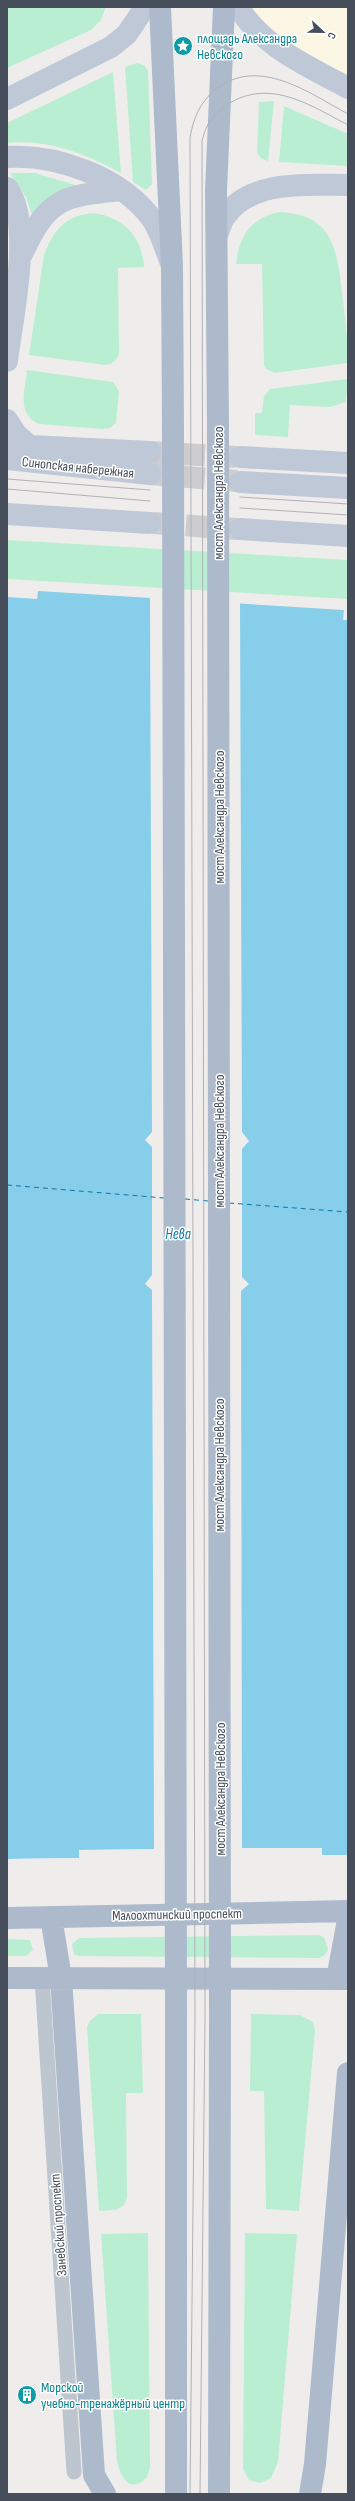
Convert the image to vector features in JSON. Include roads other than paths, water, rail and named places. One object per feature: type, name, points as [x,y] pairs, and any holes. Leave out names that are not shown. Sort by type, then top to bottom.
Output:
[{"type":"main road","points":[[7,99],[111,47],[127,34],[145,7]]},
{"type":"main road","points":[[160,7],[172,266],[176,2494]]},
{"type":"main road","points":[[217,235],[216,190],[224,7]]},
{"type":"main road","points":[[238,7],[255,31],[269,43],[348,88]]},
{"type":"main road","points":[[7,157],[39,158],[60,162],[86,172],[121,190],[152,219],[172,266]]},
{"type":"main road","points":[[217,235],[224,218],[247,196],[260,191],[313,185],[348,185]]},
{"type":"main road","points":[[7,188],[17,210],[20,257],[7,361]]},
{"type":"main road","points":[[20,257],[35,226],[57,205],[80,194],[121,190]]},
{"type":"main road","name":"мост Александра Невского","points":[[217,235],[220,2017],[218,2494]]},
{"type":"main road","points":[[7,420],[16,434],[30,446]]},
{"type":"main road","name":"Синопская набережная","points":[[7,447],[30,446],[150,452]]},
{"type":"main road","points":[[240,457],[348,463]]},
{"type":"main road","name":"Синопская набережная","points":[[7,459],[150,474]]},
{"type":"main road","points":[[240,482],[348,488]]},
{"type":"main road","points":[[7,514],[150,523]]},
{"type":"main road","points":[[240,529],[348,536]]},
{"type":"main road","name":"Малоохтинский проспект","points":[[7,1918],[348,1911]]},
{"type":"main road","points":[[51,1917],[51,1978],[94,2475],[105,2494]]},
{"type":"main road","points":[[7,1978],[342,1980],[348,1920]]},
{"type":"main road","points":[[310,2494],[315,2464],[348,2073]]},
{"type":"main road","points":[[164,2494],[170,2488],[176,2470]]},
{"type":"street","name":"Заневский проспект","points":[[51,1978],[74,2472]]},
{"type":"water","name":"Нева","points":[[38,591],[344,610],[343,620],[348,620],[348,1855],[322,1855],[321,1848],[79,1850],[79,1858],[7,1859],[7,597],[37,599]]},
{"type":"tunnel","points":[[150,452],[236,457]]},
{"type":"tunnel","points":[[150,474],[237,481]]},
{"type":"tunnel","points":[[153,523],[237,529]]},
{"type":"tram line","points":[[190,2494],[195,2017],[190,138],[198,111],[205,100],[215,90],[231,80],[248,76],[266,77],[283,81],[317,96],[348,114]]},
{"type":"tram line","points":[[200,2494],[205,2017],[202,141],[211,120],[223,108],[228,104],[244,97],[259,94],[274,94],[290,97],[348,125]]},
{"type":"tram line","points":[[7,479],[150,490]]},
{"type":"tram line","points":[[7,489],[150,501]]},
{"type":"tram line","points":[[240,497],[348,504]]},
{"type":"tram line","points":[[240,508],[348,515]]},
{"type":"place","name":"площадь Александра Невского","points":[[183,46]]},
{"type":"place","name":"Морской учебно-тренажёрный центр","points":[[27,2395]]}]
